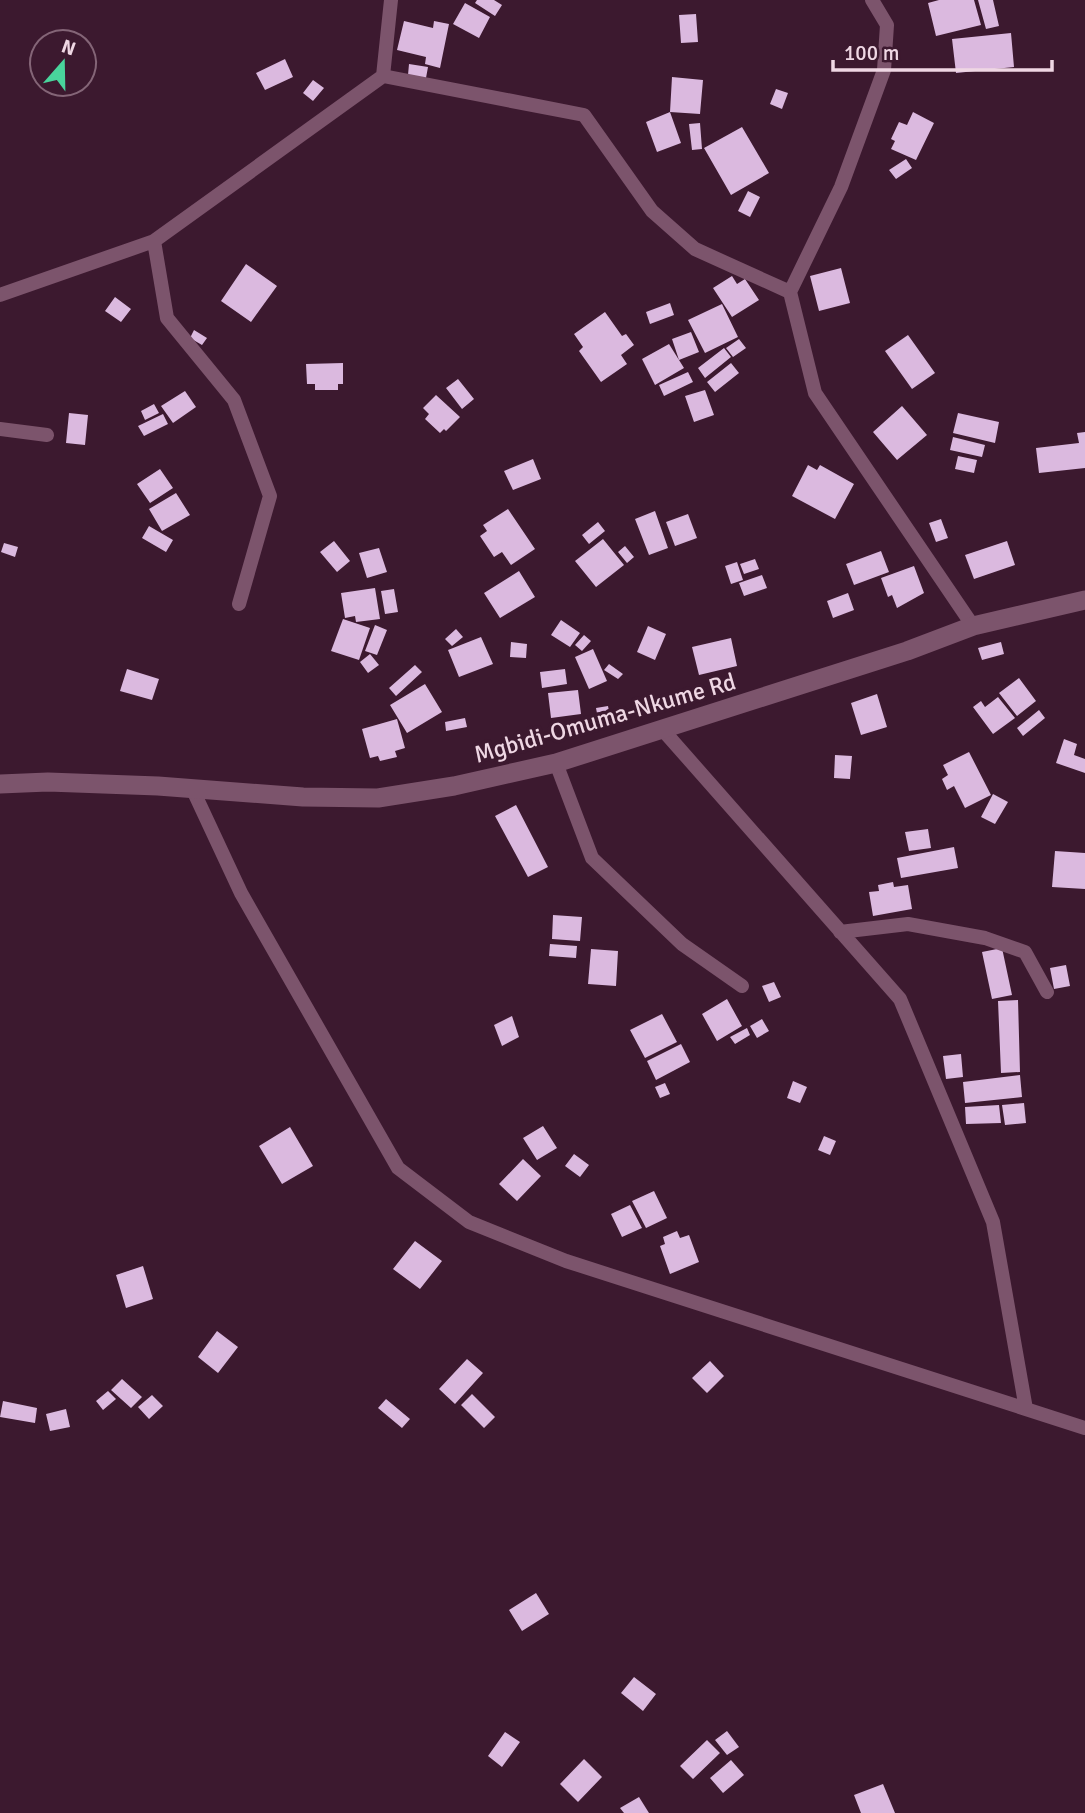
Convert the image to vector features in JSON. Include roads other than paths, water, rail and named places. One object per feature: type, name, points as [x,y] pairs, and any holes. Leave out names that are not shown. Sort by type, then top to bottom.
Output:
[{"type":"street","points":[[383,76],[391,0]]},
{"type":"street","points":[[872,0],[887,25],[884,70],[841,187],[790,292],[816,393],[973,626]]},
{"type":"street","points":[[0,295],[154,241],[383,76],[584,115],[652,211],[695,250],[790,292]]},
{"type":"street","points":[[154,241],[167,318],[234,400],[270,496],[239,604]]},
{"type":"street","points":[[0,429],[47,435]]},
{"type":"street","name":"Mgbidi-Omuma-Nkume Rd","points":[[0,784],[48,782],[192,788],[303,797],[378,798],[454,786],[555,763],[906,651],[973,626],[1085,600]]},
{"type":"street","points":[[662,729],[900,999],[993,1222],[1026,1409]]},
{"type":"street","points":[[555,763],[592,858],[682,944],[742,986]]},
{"type":"street","points":[[192,788],[241,893],[398,1167],[470,1222],[566,1261],[1085,1428]]},
{"type":"street","points":[[841,932],[908,924],[985,939],[1025,952],[1047,992]]}]
